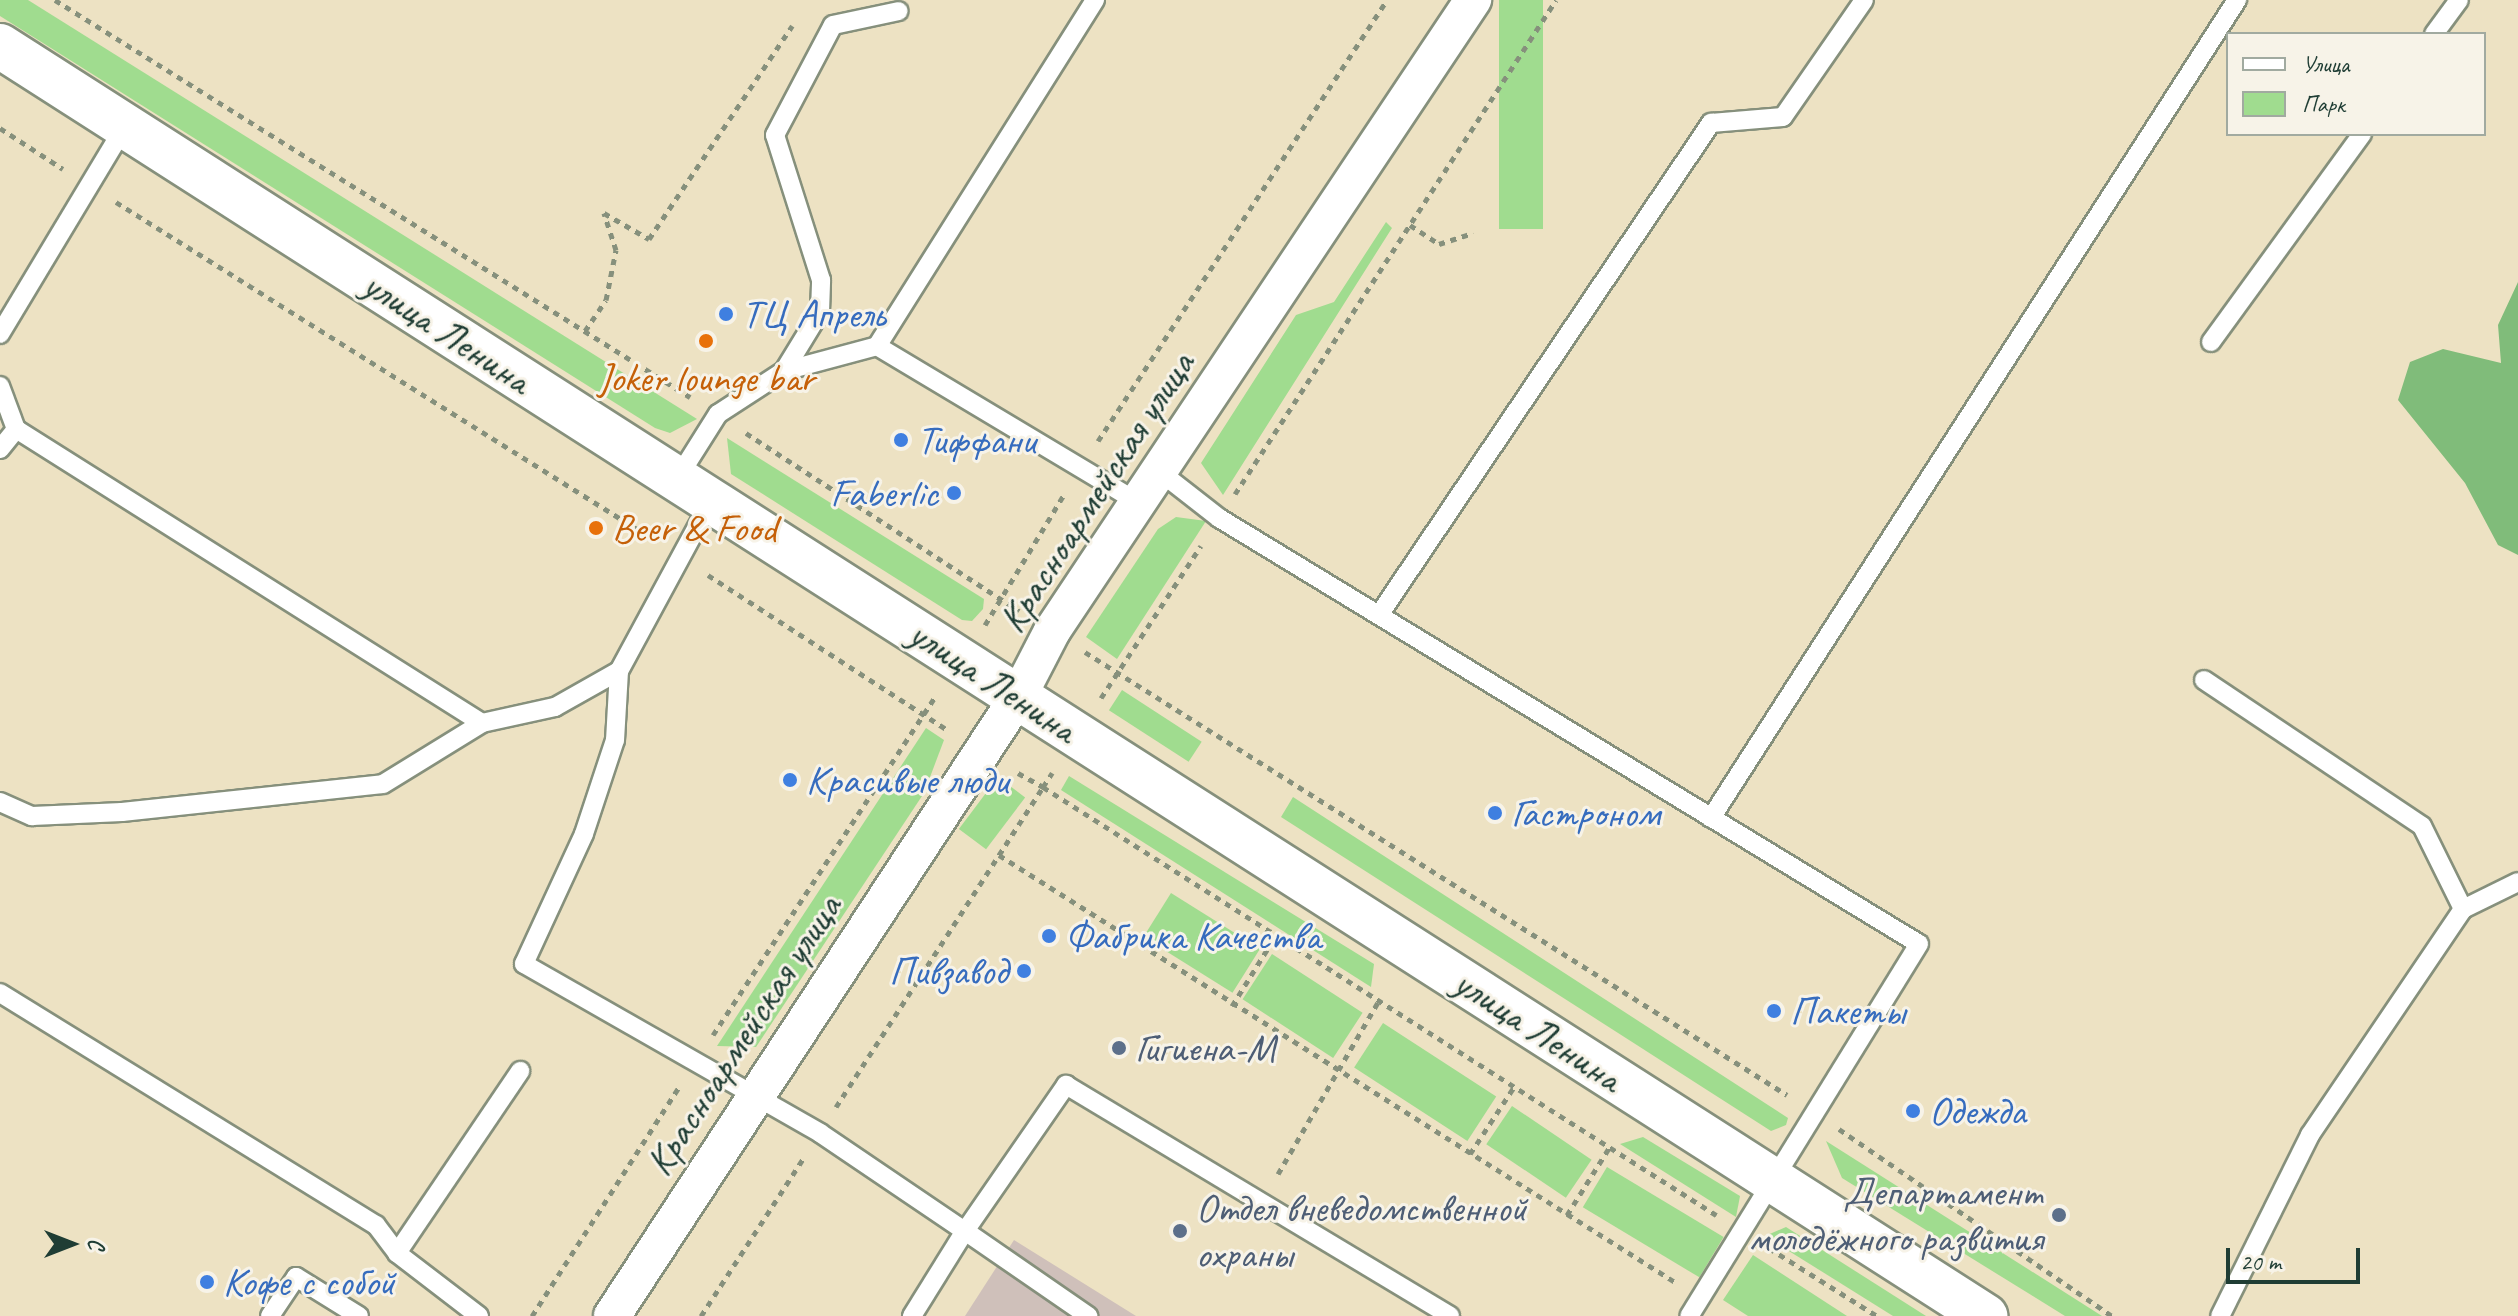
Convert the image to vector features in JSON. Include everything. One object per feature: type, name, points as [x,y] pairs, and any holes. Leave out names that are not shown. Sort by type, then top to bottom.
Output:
[{"type":"street","name":"Красноармейская улица","points":[[612,1316],[1018,697],[1052,631],[1473,0]]},
{"type":"street","name":"улица Ленина","points":[[0,46],[1985,1316]]},
{"type":"lane","points":[[1088,1316],[820,1133],[754,1099],[524,964],[584,834],[615,740],[619,671],[677,555],[718,414],[784,371],[877,346],[1095,0]]},
{"type":"lane","points":[[1379,615],[1711,123],[1783,117],[1864,0]]},
{"type":"lane","points":[[1711,818],[2237,0]]},
{"type":"lane","points":[[2435,32],[2459,0]]},
{"type":"lane","points":[[784,371],[820,312],[821,280],[775,135],[833,25],[899,11]]},
{"type":"lane","points":[[0,334],[125,126]]},
{"type":"lane","points":[[2211,342],[2361,136]]},
{"type":"lane","points":[[877,346],[1139,503]]},
{"type":"lane","points":[[0,386],[16,429],[482,723]]},
{"type":"lane","points":[[0,449],[16,429]]},
{"type":"lane","points":[[1160,472],[1219,518],[1919,944],[1776,1182],[1689,1316]]},
{"type":"lane","points":[[0,802],[32,816],[122,812],[383,784],[482,723],[555,707],[619,671]]},
{"type":"lane","points":[[2204,680],[2422,826],[2463,909]]},
{"type":"lane","points":[[2220,1316],[2310,1135],[2463,909],[2518,882]]},
{"type":"lane","points":[[0,993],[376,1225],[397,1253],[479,1316]]},
{"type":"lane","points":[[397,1253],[520,1071]]},
{"type":"lane","points":[[912,1316],[965,1231],[1066,1085],[1263,1199],[1450,1316]]},
{"type":"lane","points":[[270,1316],[296,1277],[359,1316]]},
{"type":"path","points":[[701,1316],[1556,0]]},
{"type":"path","points":[[585,331],[606,300],[616,250],[604,213],[649,239],[801,13]]},
{"type":"path","points":[[0,128],[677,555],[982,752],[1043,787],[1867,1313],[1877,1316]]},
{"type":"path","points":[[1410,225],[1439,244],[1473,233]]},
{"type":"path","points":[[999,855],[1338,1073],[1702,1299]]},
{"type":"path","points":[[1232,1006],[1275,937]]},
{"type":"path","points":[[1263,1199],[1378,1002]]},
{"type":"path","points":[[1470,1154],[1514,1087]]},
{"type":"path","points":[[1567,1215],[1609,1148]]},
{"type":"shaded area","points":[[1014,1240],[1136,1316],[965,1316]]},
{"type":"green space","points":[[0,0],[28,0],[697,419],[670,433],[655,428],[0,16]]},
{"type":"green space","points":[[1499,0],[1543,0],[1543,229],[1499,229]]},
{"type":"green space","points":[[1386,222],[1392,228],[1223,495],[1201,463],[1296,315],[1334,302]]},
{"type":"green space","points":[[2518,282],[2518,555],[2498,545],[2465,483],[2398,400],[2410,362],[2443,349],[2501,363],[2498,325]]},
{"type":"green space","points":[[727,438],[984,599],[983,609],[972,621],[962,620],[731,474]]},
{"type":"green space","points":[[1176,517],[1206,521],[1117,659],[1086,637],[1158,529]]},
{"type":"green space","points":[[1122,690],[1202,742],[1189,762],[1109,710]]},
{"type":"green space","points":[[926,728],[944,740],[924,793],[756,1047],[717,1046]]},
{"type":"green space","points":[[1069,776],[1374,964],[1371,987],[1061,790]]},
{"type":"green space","points":[[998,777],[1025,797],[986,849],[959,829]]},
{"type":"green space","points":[[1293,797],[1788,1118],[1786,1125],[1771,1131],[1281,817]]},
{"type":"green space","points":[[1171,893],[1260,949],[1232,993],[1143,937]]},
{"type":"green space","points":[[1272,954],[1363,1013],[1333,1058],[1243,999]]},
{"type":"green space","points":[[1383,1023],[1496,1097],[1467,1141],[1354,1067]]},
{"type":"green space","points":[[1512,1106],[1592,1160],[1566,1198],[1486,1144]]},
{"type":"green space","points":[[1643,1137],[1740,1196],[1736,1217],[1620,1144]]},
{"type":"green space","points":[[1826,1141],[2102,1316],[2065,1316],[1842,1178]]},
{"type":"green space","points":[[1607,1167],[1724,1237],[1699,1277],[1583,1207]]},
{"type":"green space","points":[[1786,1227],[1926,1316],[1893,1316],[1765,1236]]},
{"type":"green space","points":[[1753,1255],[1847,1316],[1748,1316],[1723,1300]]},
{"type":"place","name":"ТЦ Апрель","points":[[726,314]]},
{"type":"place","name":"Joker lounge bar","points":[[706,341]]},
{"type":"place","name":"Тиффани","points":[[901,440]]},
{"type":"place","name":"Faberlic","points":[[954,493]]},
{"type":"place","name":"Beer & Food","points":[[596,528]]},
{"type":"place","name":"Красивые люди","points":[[790,780]]},
{"type":"place","name":"Гастроном","points":[[1495,813]]},
{"type":"place","name":"Фабрика Качества","points":[[1049,936]]},
{"type":"place","name":"Пивзавод","points":[[1024,971]]},
{"type":"place","name":"Пакеты","points":[[1774,1011]]},
{"type":"place","name":"Гигиена-М","points":[[1119,1048]]},
{"type":"place","name":"Одежда","points":[[1913,1111]]},
{"type":"place","name":"Департамент молодёжного развития","points":[[2059,1215]]},
{"type":"place","name":"Отдел вневедомственной охраны","points":[[1180,1231]]},
{"type":"place","name":"Кофе с собой","points":[[207,1282]]}]
